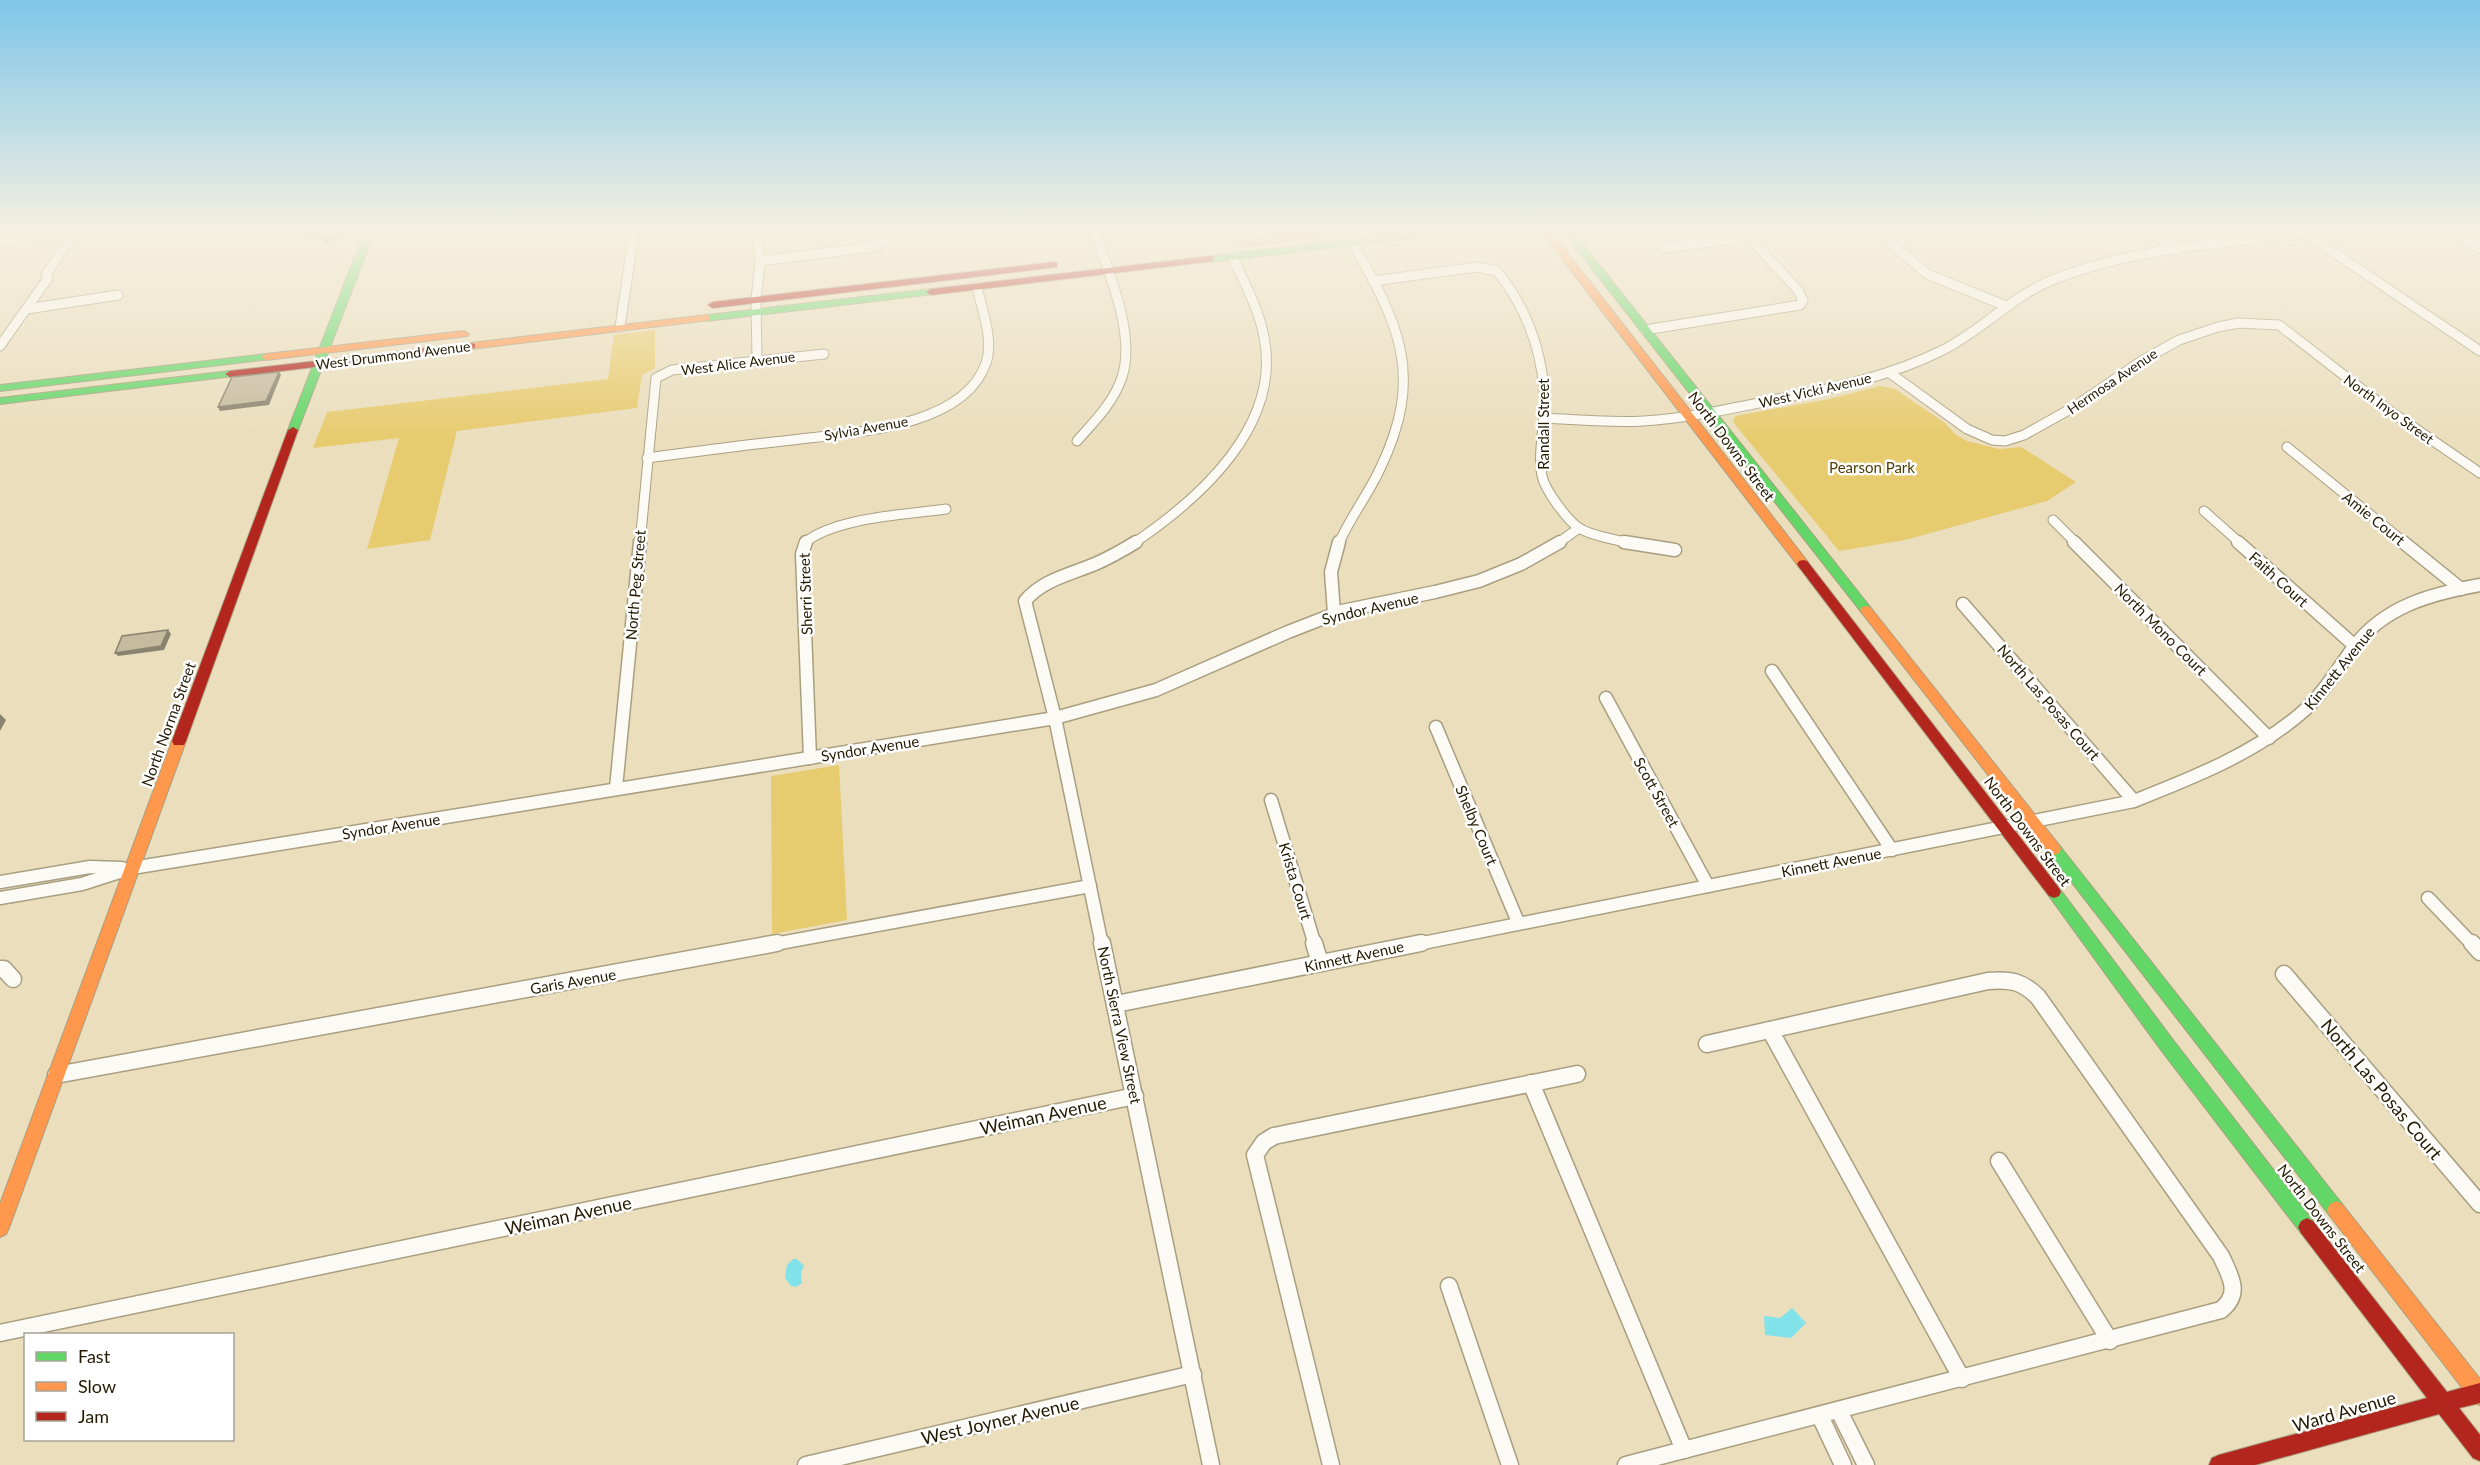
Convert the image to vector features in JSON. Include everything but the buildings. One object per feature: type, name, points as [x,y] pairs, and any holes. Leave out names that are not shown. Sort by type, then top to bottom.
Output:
[{"type":"street","points":[[0,346],[32,301]]},
{"type":"street","points":[[27,309],[77,301]]},
{"type":"street","name":"North Norma Street","points":[[0,1228],[232,602],[317,364],[342,301]]},
{"type":"street","points":[[621,322],[624,301]]},
{"type":"street","points":[[757,301],[757,360]]},
{"type":"street","name":"West Drummond Avenue","points":[[757,306],[779,301]]},
{"type":"street","name":"West Drummond Avenue","points":[[0,401],[317,364],[621,322],[811,301]]},
{"type":"street","name":"Sylvia Avenue","points":[[647,458],[878,429],[922,417],[945,406],[964,393],[986,365],[989,350],[980,301]]},
{"type":"street","points":[[1077,441],[1111,398],[1125,368],[1126,333],[1117,301]]},
{"type":"street","name":"North Sierra View Street","points":[[1211,1465],[1055,717],[1025,601],[1034,590],[1104,560],[1145,536],[1182,508],[1207,484],[1245,436],[1258,407],[1265,376],[1266,349],[1262,328],[1251,301]]},
{"type":"street","points":[[1334,613],[1331,577],[1333,558],[1342,537],[1388,455],[1399,420],[1403,386],[1402,354],[1394,323],[1383,301]]},
{"type":"street","name":"Randall Street","points":[[1517,301],[1527,319],[1542,362],[1545,418],[1542,463],[1545,485],[1578,528]]},
{"type":"street","name":"North Downs Street","points":[[1600,301],[1794,556],[2006,827],[2167,1045],[2480,1451]]},
{"type":"street","name":"North Downs Street","points":[[1623,301],[2033,822],[2479,1394]]},
{"type":"street","points":[[1645,330],[1795,307],[1803,301]]},
{"type":"street","points":[[1995,301],[2006,306]]},
{"type":"street","name":"West Vicki Avenue","points":[[1545,418],[1629,422],[1688,415],[1831,389],[1890,373],[1942,350],[1972,334],[2014,301]]},
{"type":"street","points":[[2406,301],[2480,351]]},
{"type":"street","name":"West Drummond Avenue","points":[[0,388],[323,350],[621,322]]},
{"type":"street","name":"Hermosa Avenue","points":[[1890,373],[1972,434],[1998,442],[2019,438],[2075,407],[2161,348],[2203,331],[2235,324],[2261,322],[2279,325],[2300,343]]},
{"type":"street","name":"North Inyo Street","points":[[2300,343],[2390,411],[2480,473]]},
{"type":"street","name":"West Alice Avenue","points":[[656,381],[660,376],[672,370],[824,354]]},
{"type":"street","points":[[160,382],[167,369]]},
{"type":"street","name":"North Peg Street","points":[[616,789],[656,381]]},
{"type":"street","name":"Amie Court","points":[[2287,447],[2461,589]]},
{"type":"street","name":"Sherri Street","points":[[810,758],[804,543],[816,532],[844,525],[946,510]]},
{"type":"street","name":"Faith Court","points":[[2204,511],[2355,646]]},
{"type":"street","name":"North Mono Court","points":[[2053,520],[2269,738]]},
{"type":"street","points":[[1578,528],[1625,542],[1675,550]]},
{"type":"street","name":"Syndor Avenue","points":[[132,868],[1055,717],[1132,699],[1158,690],[1275,636],[1334,613],[1482,581],[1536,557],[1578,528]]},
{"type":"street","name":"Kinnett Avenue","points":[[1116,1004],[1518,922],[2134,801],[2212,768],[2269,738],[2300,714],[2321,693],[2372,626],[2391,611],[2405,604],[2480,585]]},
{"type":"street","name":"North Las Posas Court","points":[[1963,603],[2134,801]]},
{"type":"street","points":[[1772,671],[1892,850]]},
{"type":"street","name":"Scott Street","points":[[1606,698],[1708,886]]},
{"type":"street","name":"Shelby Court","points":[[1436,727],[1518,922]]},
{"type":"street","name":"Krista Court","points":[[1271,800],[1320,963]]},
{"type":"street","points":[[0,882],[90,867],[132,868]]},
{"type":"street","points":[[0,898],[82,884],[132,868]]},
{"type":"street","name":"Garis Avenue","points":[[56,1075],[1090,886]]},
{"type":"street","points":[[2428,898],[2480,952]]},
{"type":"street","points":[[0,969],[4,969],[13,979]]},
{"type":"street","name":"North Las Posas Court","points":[[2284,974],[2480,1204]]},
{"type":"street","points":[[1626,1465],[2110,1341],[2221,1310],[2230,1303],[2234,1286],[2221,1256],[2038,997],[2028,987],[2013,979],[1988,981],[1707,1044]]},
{"type":"street","points":[[1770,1030],[1962,1379]]},
{"type":"street","points":[[1331,1465],[1255,1155],[1264,1142],[1274,1136],[1577,1074]]},
{"type":"street","points":[[1531,1083],[1684,1450]]},
{"type":"street","name":"Weiman Avenue","points":[[0,1333],[1135,1096]]},
{"type":"street","points":[[2000,1161],[2110,1341]]},
{"type":"street","points":[[1449,1286],[1510,1465]]},
{"type":"street","name":"West Joyner Avenue","points":[[806,1465],[1193,1374]]},
{"type":"street","name":"Ward Avenue","points":[[2219,1465],[2479,1394]]},
{"type":"street","points":[[1839,1411],[1866,1465]]},
{"type":"street","points":[[1820,1416],[1843,1465]]},
{"type":"green space","points":[[655,330],[655,368],[642,375],[637,408],[457,431],[430,540],[367,549],[399,438],[313,448],[327,412],[608,379],[614,335]]},
{"type":"green space","name":"Pearson Park","points":[[1880,386],[1895,389],[1967,441],[1999,449],[2021,447],[2076,482],[2047,501],[1905,540],[1839,551],[1733,422],[1735,416],[1829,399]]},
{"type":"green space","points":[[839,765],[847,920],[772,934],[771,776]]},
{"type":"water","points":[[793,1259],[797,1259],[804,1266],[801,1272],[802,1283],[796,1287],[791,1286],[785,1278],[787,1265]]},
{"type":"water","points":[[1792,1308],[1806,1323],[1791,1338],[1765,1335],[1764,1316],[1780,1318]]},
{"type":"traffic: fast","points":[[293,430],[343,301]]},
{"type":"traffic: fast","points":[[707,318],[850,301]]},
{"type":"traffic: fast","points":[[1623,301],[1866,610]]},
{"type":"traffic: fast","points":[[0,388],[266,357]]},
{"type":"traffic: fast","points":[[0,401],[230,374]]},
{"type":"traffic: fast","points":[[2054,849],[2336,1210]]},
{"type":"traffic: fast","points":[[2054,892],[2167,1045],[2307,1227]]},
{"type":"traffic: slow","points":[[1600,301],[1803,564]]},
{"type":"traffic: slow","points":[[471,346],[707,318]]},
{"type":"traffic: slow","points":[[266,357],[464,334]]},
{"type":"traffic: slow","points":[[1866,610],[2054,849]]},
{"type":"traffic: slow","points":[[0,1228],[179,741]]},
{"type":"traffic: slow","points":[[2336,1210],[2480,1395]]},
{"type":"traffic: jam","points":[[713,305],[744,301]]},
{"type":"traffic: jam","points":[[230,374],[471,346]]},
{"type":"traffic: jam","points":[[179,741],[293,430]]},
{"type":"traffic: jam","points":[[1803,564],[2054,892]]},
{"type":"traffic: jam","points":[[2307,1227],[2480,1451]]},
{"type":"traffic: jam","points":[[2219,1465],[2480,1393]]}]
